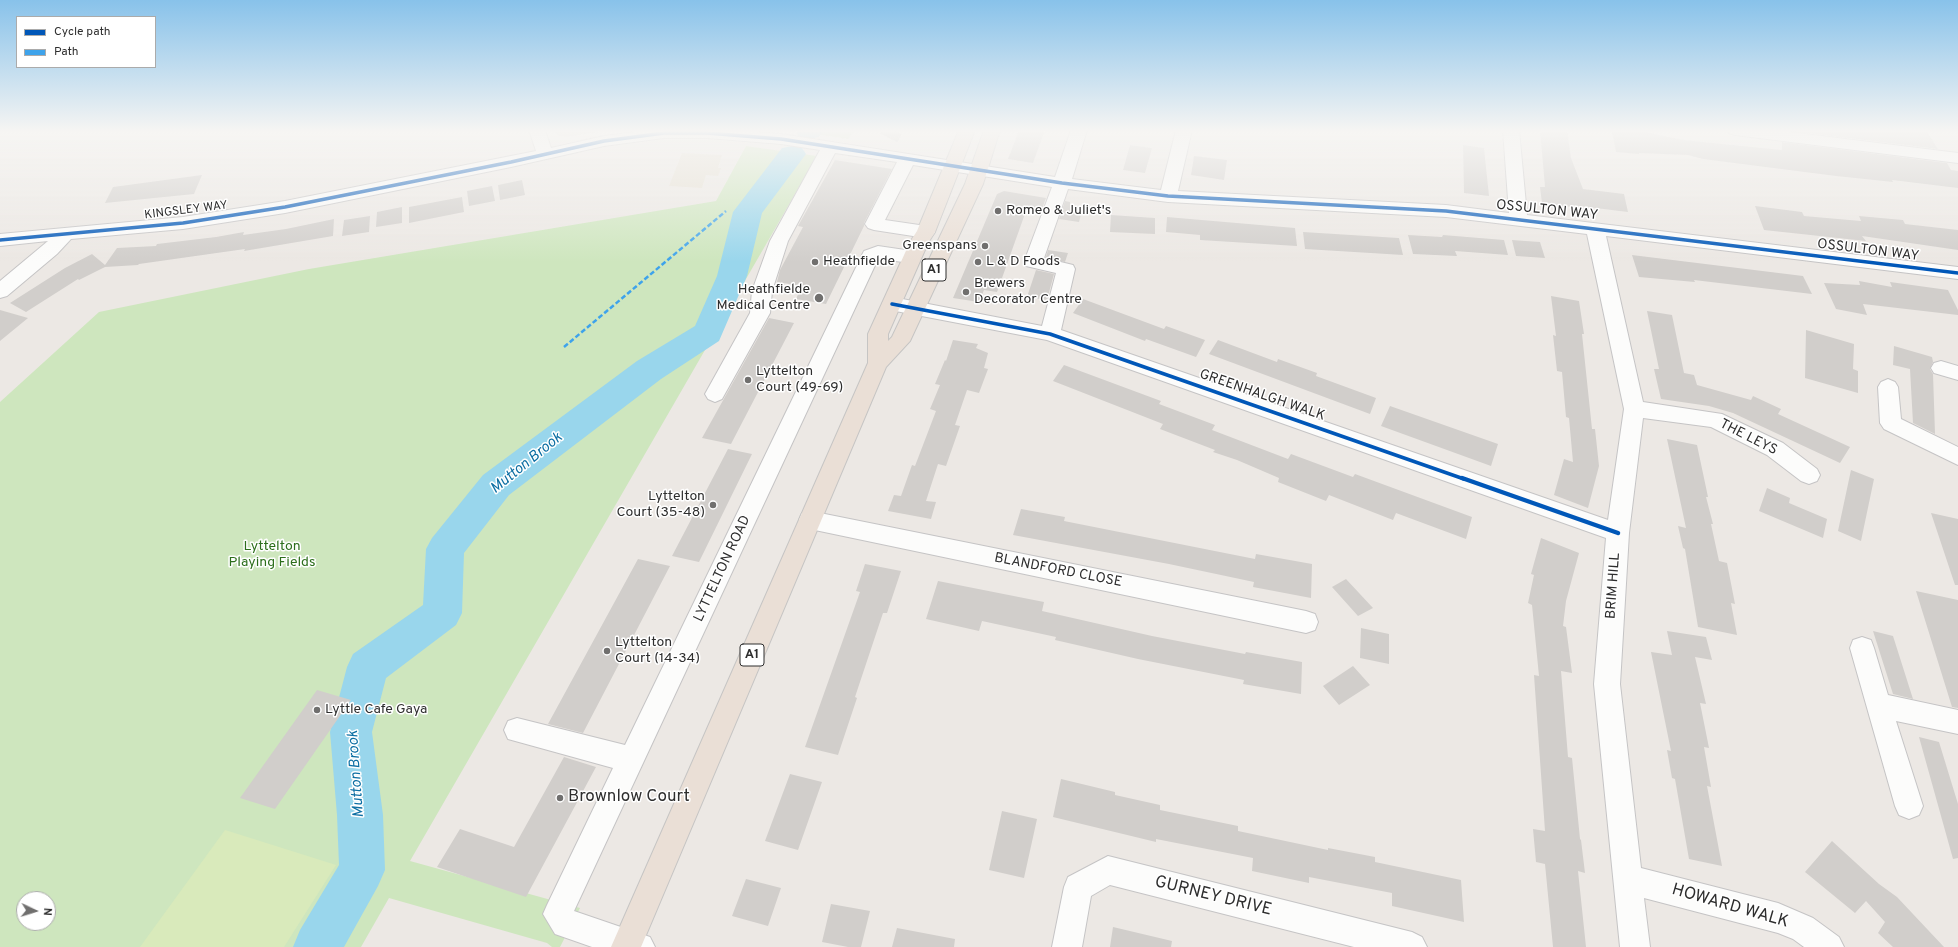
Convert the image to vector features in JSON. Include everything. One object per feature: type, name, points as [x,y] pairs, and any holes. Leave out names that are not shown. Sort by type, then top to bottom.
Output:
[{"type":"highway","name":"LYTTELTON ROAD","points":[[878,363],[878,334],[919,242],[961,174]]},
{"type":"highway","name":"LYTTELTON ROAD","points":[[631,946],[810,520],[878,363],[900,341],[974,184],[968,174]]},
{"type":"street","name":"KINGSLEY WAY","points":[[0,240],[183,223],[285,208],[448,174]]},
{"type":"street","points":[[715,394],[760,313],[762,291],[779,241],[815,174]]},
{"type":"street","points":[[899,174],[874,224],[926,232]]},
{"type":"street","name":"OSSULTON WAY","points":[[1005,174],[1168,196],[1446,211],[1958,273]]},
{"type":"street","points":[[1040,174],[1062,183]]},
{"type":"street","points":[[1050,334],[1066,269],[1036,263],[1065,174]]},
{"type":"street","points":[[1168,196],[1173,174]]},
{"type":"street","points":[[1512,174],[1519,220]]},
{"type":"street","points":[[998,186],[1062,183]]},
{"type":"street","name":"BRIM HILL","points":[[1595,228],[1634,409],[1618,533],[1607,684],[1635,947]]},
{"type":"street","points":[[0,291],[50,250],[65,235]]},
{"type":"street","name":"LYTTELTON ROAD","points":[[631,946],[565,924],[558,914],[871,255],[878,252],[912,257]]},
{"type":"street","name":"GREENHALGH WALK","points":[[892,304],[1050,334],[1618,533]]},
{"type":"street","points":[[1888,387],[1891,422],[1958,457]]},
{"type":"street","name":"THE LEYS","points":[[1634,409],[1715,420],[1775,449],[1809,475]]},
{"type":"street","name":"BLANDFORD CLOSE","points":[[810,520],[1306,622]]},
{"type":"street","points":[[1862,648],[1909,806]]},
{"type":"street","points":[[1878,705],[1958,722]]},
{"type":"street","points":[[517,730],[632,760]]},
{"type":"street","name":"GURNEY DRIVE","points":[[1067,947],[1078,887],[1108,870],[1412,947]]},
{"type":"street","name":"HOWARD WALK","points":[[1627,879],[1778,918],[1803,928],[1829,947]]},
{"type":"shaded area","points":[[674,174],[719,174],[718,176],[706,175],[702,188],[669,186]]},
{"type":"green space","name":"Lyttelton Playing Fields","points":[[731,174],[806,174],[410,861],[580,908],[560,947],[552,947],[547,943],[389,898],[361,947],[0,947],[0,402],[99,312],[309,269],[716,201]]},
{"type":"green space","points":[[225,830],[336,865],[284,947],[140,947]]},
{"type":"building","points":[[827,174],[889,174],[864,223],[864,226],[826,304],[796,299],[802,286],[777,282],[780,270],[803,227],[798,226]]},
{"type":"building","points":[[1191,174],[1225,174],[1224,180]]},
{"type":"building","points":[[1464,174],[1487,174],[1489,196],[1464,193]]},
{"type":"building","points":[[1544,174],[1577,174],[1583,189],[1624,194],[1628,212],[1542,203],[1540,187],[1545,187]]},
{"type":"building","points":[[1822,174],[1958,174],[1958,188],[1892,180],[1893,182]]},
{"type":"building","points":[[202,175],[194,194],[105,203],[113,187]]},
{"type":"building","points":[[522,180],[525,195],[500,200],[498,185]]},
{"type":"building","points":[[492,186],[495,201],[469,206],[467,191]]},
{"type":"building","points":[[1004,191],[1046,198],[1040,214],[1026,211],[997,292],[984,290],[979,302],[953,298],[997,194]]},
{"type":"building","points":[[462,197],[464,212],[409,223],[409,207]]},
{"type":"building","points":[[1065,201],[1070,202],[1070,205],[1083,207],[1079,222],[1059,219]]},
{"type":"building","points":[[1755,206],[1802,212],[1804,216],[1861,221],[1859,216],[1903,220],[1905,224],[1958,230],[1958,250],[1862,236],[1866,241],[1764,230]]},
{"type":"building","points":[[402,207],[402,223],[376,227],[377,212]]},
{"type":"building","points":[[1111,215],[1155,218],[1155,234],[1110,232]]},
{"type":"building","points":[[370,216],[369,232],[342,236],[344,220]]},
{"type":"building","points":[[1167,217],[1295,228],[1297,246],[1200,240],[1200,235],[1166,232]]},
{"type":"building","points":[[334,219],[333,236],[244,251],[245,249],[138,265],[105,267],[79,280],[78,279],[26,312],[10,303],[65,268],[92,254],[105,265],[117,248],[156,246],[157,244],[244,232],[243,235],[286,229]]},
{"type":"building","points":[[1303,232],[1399,238],[1403,255],[1305,249]]},
{"type":"building","points":[[1408,235],[1442,237],[1443,235],[1504,240],[1508,255],[1455,251],[1457,256],[1413,254]]},
{"type":"building","points":[[1512,240],[1540,242],[1545,258],[1516,256]]},
{"type":"building","points":[[1048,250],[1068,253],[1065,262],[1046,257]]},
{"type":"building","points":[[1632,255],[1803,276],[1812,294],[1694,280],[1695,282],[1639,277]]},
{"type":"building","points":[[1036,270],[1054,274],[1047,300],[1027,297]]},
{"type":"building","points":[[1859,281],[1892,287],[1890,282],[1948,290],[1958,310],[1958,315],[1863,304],[1867,315],[1836,309],[1824,283],[1860,285]]},
{"type":"building","points":[[1551,296],[1579,301],[1584,334],[1582,334],[1592,429],[1595,429],[1599,466],[1588,508],[1554,495],[1564,459],[1573,462],[1569,418],[1566,417],[1562,372],[1557,371],[1553,335],[1556,336]]},
{"type":"building","points":[[1083,299],[1164,329],[1166,326],[1205,340],[1196,357],[1146,339],[1145,341],[1073,313]]},
{"type":"building","points":[[0,310],[28,318],[0,341]]},
{"type":"building","points":[[1647,311],[1672,315],[1684,373],[1694,375],[1697,385],[1751,400],[1753,396],[1781,409],[1778,414],[1850,447],[1840,463],[1733,413],[1709,406],[1661,399],[1654,369],[1659,369]]},
{"type":"building","name":"Lyttelton Court (49-69)","points":[[769,318],[794,323],[731,444],[702,438]]},
{"type":"building","points":[[1806,330],[1854,344],[1853,369],[1858,371],[1858,393],[1805,378]]},
{"type":"building","points":[[953,340],[978,344],[976,348],[988,353],[984,368],[988,369],[979,393],[967,390],[955,425],[960,426],[946,466],[938,464],[926,501],[936,502],[931,519],[888,511],[894,495],[901,496],[912,465],[915,466],[936,411],[930,409],[940,385],[935,384],[945,360],[946,361]]},
{"type":"building","points":[[1218,340],[1277,362],[1278,359],[1317,373],[1316,376],[1376,398],[1370,414],[1209,354]]},
{"type":"building","points":[[1894,346],[1932,357],[1933,362],[1930,369],[1933,374],[1935,434],[1913,423],[1910,369],[1893,365]]},
{"type":"building","points":[[1064,365],[1161,401],[1159,404],[1215,425],[1212,430],[1288,459],[1291,454],[1353,477],[1355,474],[1472,517],[1466,539],[1396,513],[1393,520],[1329,495],[1326,501],[1278,482],[1279,478],[1237,460],[1213,452],[1215,450],[1160,429],[1163,424],[1053,381]]},
{"type":"building","points":[[1390,406],[1498,444],[1491,466],[1381,426]]},
{"type":"building","points":[[1667,439],[1697,445],[1719,561],[1727,563],[1735,604],[1731,603],[1737,635],[1698,627],[1685,549],[1683,548],[1678,526],[1686,528]]},
{"type":"building","name":"Lyttelton Court (35-48)","points":[[728,449],[752,454],[699,562],[672,556]]},
{"type":"building","points":[[1851,470],[1874,479],[1861,541],[1838,531]]},
{"type":"building","points":[[1767,488],[1790,498],[1789,503],[1827,519],[1823,538],[1759,511]]},
{"type":"building","points":[[1021,509],[1065,517],[1064,521],[1255,559],[1256,554],[1312,564],[1311,598],[1253,587],[1254,582],[1169,564],[1013,535]]},
{"type":"building","points":[[1931,513],[1958,519],[1958,585],[1955,585]]},
{"type":"building","points":[[1541,538],[1579,553],[1566,601],[1563,626],[1566,627],[1572,673],[1561,671],[1568,757],[1572,758],[1585,873],[1578,871],[1586,947],[1553,947],[1545,864],[1536,862],[1533,829],[1545,831],[1534,675],[1539,676],[1532,605],[1528,603],[1534,575],[1531,574]]},
{"type":"building","name":"Lyttelton Court (14-34)","points":[[638,559],[670,566],[583,733],[548,724]]},
{"type":"building","points":[[865,564],[901,571],[887,613],[883,613],[855,697],[857,698],[838,755],[805,747],[860,592],[856,591]]},
{"type":"building","points":[[1346,579],[1373,608],[1358,616],[1332,587]]},
{"type":"building","points":[[938,581],[1044,602],[1042,611],[1152,636],[1245,654],[1246,652],[1302,662],[1301,694],[1243,684],[1244,680],[1138,659],[1055,640],[1056,637],[982,621],[979,631],[926,619]]},
{"type":"building","points":[[1916,591],[1958,600],[1958,708],[1952,707]]},
{"type":"building","points":[[1361,628],[1389,634],[1389,664],[1360,658]]},
{"type":"building","points":[[1667,631],[1706,637],[1712,660],[1695,657],[1706,704],[1700,703],[1709,748],[1704,747],[1711,787],[1707,786],[1722,866],[1689,859],[1675,779],[1672,778],[1667,750],[1671,751],[1651,652],[1672,655]]},
{"type":"building","points":[[1873,631],[1893,636],[1913,699],[1893,694]]},
{"type":"building","points":[[1353,666],[1370,685],[1339,705],[1323,686]]},
{"type":"building","points":[[317,690],[351,700],[275,809],[240,798]]},
{"type":"building","points":[[1919,737],[1939,742],[1958,804],[1958,858],[1953,859]]},
{"type":"building","name":"Brownlow Court","points":[[564,757],[596,767],[526,897],[437,867],[460,829],[514,847]]},
{"type":"building","points":[[790,774],[822,782],[798,850],[765,841]]},
{"type":"building","points":[[1061,779],[1115,792],[1115,795],[1160,805],[1160,810],[1238,826],[1238,831],[1328,850],[1328,848],[1375,857],[1375,862],[1461,880],[1464,922],[1392,906],[1392,893],[1309,877],[1309,883],[1252,871],[1253,858],[1156,839],[1156,842],[1053,817]]},
{"type":"building","points":[[1002,811],[1037,819],[1024,878],[989,870]]},
{"type":"building","points":[[1832,841],[1879,884],[1897,897],[1944,947],[1893,947],[1878,933],[1885,922],[1866,901],[1855,913],[1805,872]]},
{"type":"building","points":[[746,879],[781,888],[768,926],[732,916]]},
{"type":"building","points":[[831,904],[870,911],[861,947],[848,947],[822,942]]},
{"type":"building","points":[[1113,927],[1172,941],[1171,947],[1110,947]]},
{"type":"building","points":[[897,928],[955,939],[954,947],[892,947]]},
{"type":"waterway","name":"Mutton Brook","points":[[317,947],[362,870],[360,815],[351,732],[368,667],[442,613],[445,549],[496,485],[649,370],[708,333],[732,276],[748,212],[777,174]]},
{"type":"marked path","points":[[564,347],[726,211]]},
{"type":"cycle path","points":[[0,240],[183,223],[285,207],[450,174]]},
{"type":"cycle path","points":[[1006,174],[1062,183],[1168,196],[1446,211],[1958,273]]},
{"type":"cycle path","points":[[892,304],[1050,334],[1618,533]]},
{"type":"place","name":"Romeo & Juliet's","points":[[998,211]]},
{"type":"place","name":"Greenspans","points":[[985,246]]},
{"type":"place","name":"Heathfielde","points":[[815,262]]},
{"type":"place","name":"L & D Foods","points":[[978,262]]},
{"type":"place","name":"Brewers Decorator Centre","points":[[966,292]]},
{"type":"place","name":"Heathfielde Medical Centre","points":[[819,298]]},
{"type":"place","name":"Lyttelton Court (49-69)","points":[[748,380]]},
{"type":"place","name":"Lyttelton Court (35-48)","points":[[713,505]]},
{"type":"place","name":"Lyttelton Court (14-34)","points":[[607,651]]},
{"type":"place","name":"Lyttle Cafe Gaya","points":[[317,710]]},
{"type":"place","name":"Brownlow Court","points":[[560,798]]}]
